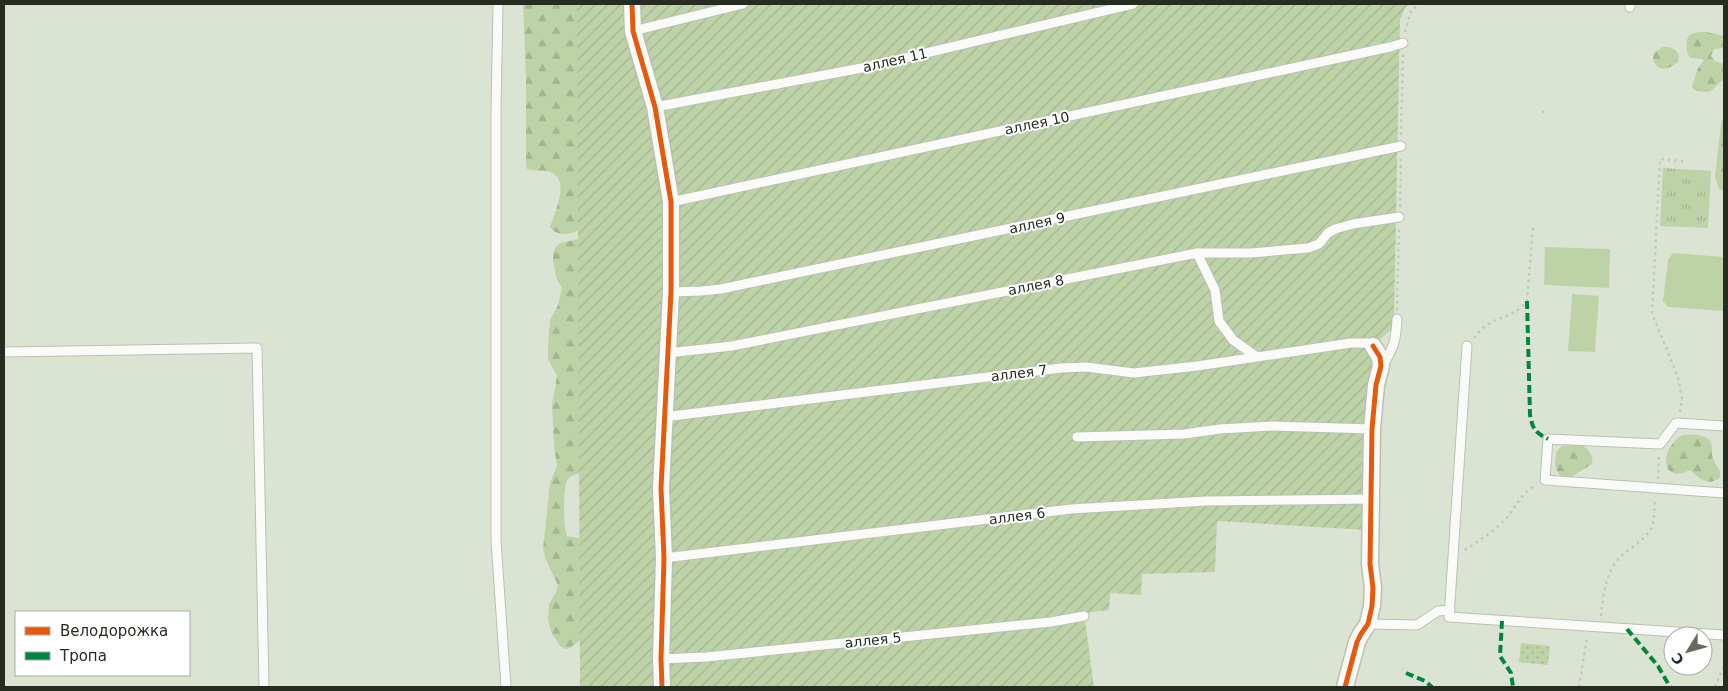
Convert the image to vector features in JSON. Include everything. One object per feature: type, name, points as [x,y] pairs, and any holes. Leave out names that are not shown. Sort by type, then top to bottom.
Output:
[{"type":"street","points":[[632,4],[633,31],[656,108],[671,202],[671,292],[661,488],[664,558],[662,687]]},
{"type":"street","points":[[1345,687],[1357,642],[1368,624],[1372,606],[1370,564],[1372,429],[1376,385],[1382,366],[1380,357],[1373,346]]},
{"type":"lane","points":[[498,4],[496,111],[496,540],[506,687]]},
{"type":"lane","points":[[633,31],[744,4]]},
{"type":"lane","name":"аллея 11","points":[[656,108],[867,67],[1133,4]]},
{"type":"lane","name":"аллея 10","points":[[671,202],[1390,48],[1403,43]]},
{"type":"lane","name":"аллея 9","points":[[671,292],[701,292],[721,289],[1401,146]]},
{"type":"lane","name":"аллея 8","points":[[667,353],[732,346],[1197,253],[1252,253],[1308,248],[1319,244],[1328,233],[1335,229],[1353,224],[1399,217]]},
{"type":"lane","points":[[1197,253],[1215,290],[1219,321],[1233,340],[1257,357]]},
{"type":"lane","points":[[1382,366],[1392,350],[1396,337],[1397,319]]},
{"type":"lane","name":"аллея 7","points":[[664,417],[1061,368],[1086,367],[1134,373],[1197,366],[1350,343],[1368,343],[1373,346]]},
{"type":"lane","points":[[1467,346],[1449,617],[1724,635]]},
{"type":"lane","points":[[4,352],[257,348],[264,687]]},
{"type":"lane","points":[[1724,426],[1676,423],[1660,444],[1548,439],[1545,480],[1724,493]]},
{"type":"lane","points":[[1077,437],[1184,434],[1220,429],[1272,426],[1372,429]]},
{"type":"lane","name":"аллея 6","points":[[664,558],[1071,509],[1206,500],[1372,499]]},
{"type":"lane","points":[[1368,624],[1417,625],[1438,611],[1450,610]]},
{"type":"lane","name":"аллея 5","points":[[661,659],[706,657],[1041,623],[1084,616]]},
{"type":"path","points":[[1397,319],[1403,43],[1408,18],[1411,11],[1419,4]]},
{"type":"path","points":[[1542,112],[1546,111]]},
{"type":"path","points":[[1676,423],[1682,405],[1678,377],[1652,313],[1660,159],[1683,161]]},
{"type":"path","points":[[1467,346],[1487,324],[1512,315],[1520,310],[1527,301],[1533,227]]},
{"type":"path","points":[[1599,627],[1609,574],[1616,561],[1642,538],[1652,526],[1660,444]]},
{"type":"path","points":[[1453,557],[1479,541],[1504,521],[1526,491],[1545,480]]},
{"type":"path","points":[[1580,687],[1589,626]]},
{"type":"path","points":[[1715,687],[1724,666]]},
{"type":"green space","points":[[523,4],[587,4],[583,228],[565,234],[557,233],[550,227],[560,198],[561,190],[557,176],[548,171],[527,169],[526,165],[526,77]]},
{"type":"green space","points":[[577,4],[1409,4],[1405,8],[1400,20],[1394,319],[1391,330],[1378,341],[1367,530],[1217,521],[1215,572],[1142,574],[1141,595],[1110,593],[1109,610],[1084,613],[1094,687],[580,687]]},
{"type":"green space","points":[[1697,32],[1724,36],[1724,48],[1714,49],[1711,56],[1715,61],[1724,64],[1724,79],[1709,92],[1694,90],[1692,87],[1698,68],[1703,61],[1702,59],[1690,58],[1686,44],[1688,37],[1691,35]]},
{"type":"green space","points":[[1663,47],[1672,49],[1679,56],[1678,62],[1663,69],[1657,66],[1653,59],[1654,53]]},
{"type":"green space","points":[[1724,117],[1724,191],[1719,189],[1715,177],[1721,124]]},
{"type":"green space","points":[[1663,168],[1711,171],[1708,228],[1660,226]]},
{"type":"green space","points":[[584,238],[585,474],[574,475],[568,479],[564,508],[567,536],[584,539],[584,637],[570,648],[565,649],[560,646],[552,634],[548,620],[549,604],[558,585],[543,549],[550,483],[557,466],[552,405],[557,376],[548,359],[548,346],[550,320],[558,305],[562,288],[556,276],[553,253],[560,243]]},
{"type":"green space","points":[[1545,247],[1610,249],[1609,288],[1544,285]]},
{"type":"green space","points":[[1673,253],[1724,257],[1724,311],[1668,307],[1663,301],[1668,259]]},
{"type":"green space","points":[[1572,294],[1599,296],[1595,352],[1568,351]]},
{"type":"green space","points":[[1682,435],[1698,435],[1709,440],[1712,445],[1712,457],[1719,470],[1720,477],[1711,482],[1700,478],[1690,470],[1673,473],[1669,470],[1666,464],[1666,457],[1674,442]]},
{"type":"green space","points":[[1582,445],[1590,453],[1592,464],[1571,477],[1561,476],[1555,464],[1557,451],[1562,446]]},
{"type":"green space","points":[[1521,643],[1550,646],[1548,665],[1519,662]]},
{"type":"marked path","points":[[1527,301],[1530,415],[1535,430],[1548,439]]},
{"type":"marked path","points":[[1502,621],[1500,656],[1511,673],[1513,687]]},
{"type":"marked path","points":[[1627,629],[1658,666],[1670,687]]},
{"type":"marked path","points":[[1406,673],[1425,681],[1432,687]]},
{"type":"cycle path","points":[[632,4],[633,31],[655,107],[671,202],[671,292],[661,488],[664,558],[662,687]]},
{"type":"cycle path","points":[[1345,687],[1357,642],[1368,624],[1372,606],[1373,588],[1370,564],[1372,429],[1376,385],[1381,366],[1380,357],[1373,346]]}]
